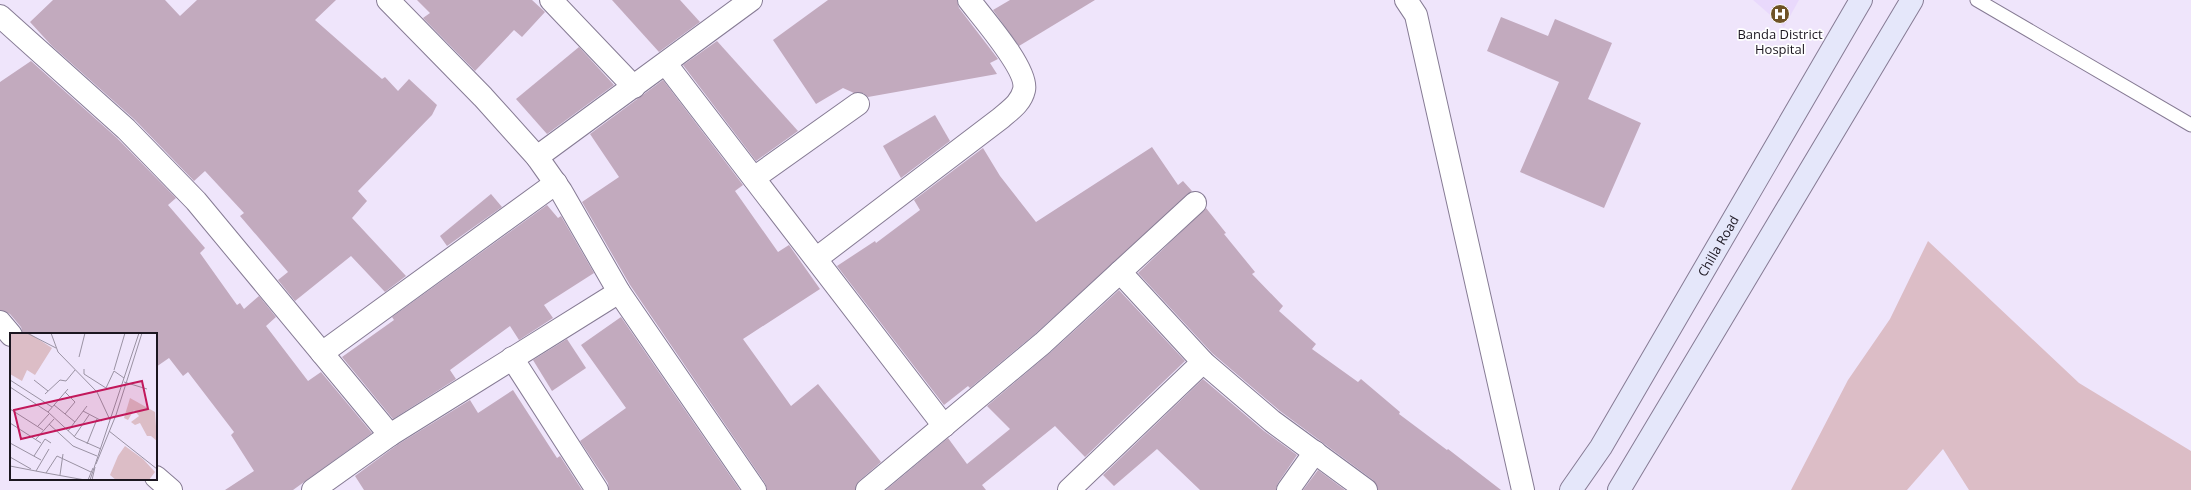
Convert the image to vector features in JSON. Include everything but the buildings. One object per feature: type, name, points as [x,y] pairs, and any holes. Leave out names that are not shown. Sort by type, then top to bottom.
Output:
[{"type":"main road","name":"Chilla Road","points":[[1571,490],[1600,447],[1861,0]]},
{"type":"main road","points":[[1619,490],[1912,0]]},
{"type":"street","points":[[388,0],[484,97],[537,157],[556,183],[619,292],[755,490]]},
{"type":"street","points":[[551,0],[634,87]]},
{"type":"street","points":[[537,157],[666,64],[751,0]]},
{"type":"street","points":[[817,258],[1001,118],[1019,102],[1025,89],[1023,76],[1000,40],[968,0]]},
{"type":"street","points":[[1406,0],[1416,15],[1523,490]]},
{"type":"street","points":[[0,16],[126,130],[196,201],[390,435]]},
{"type":"street","points":[[666,64],[817,258],[944,426]]},
{"type":"street","points":[[754,178],[858,104]]},
{"type":"street","points":[[322,353],[556,183]]},
{"type":"street","points":[[867,490],[1043,343],[1195,203]]},
{"type":"street","points":[[1120,272],[1203,362],[1272,420],[1366,490]]},
{"type":"street","points":[[313,490],[390,435],[619,292]]},
{"type":"street","points":[[0,322],[10,333]]},
{"type":"street","points":[[512,358],[597,490]]},
{"type":"street","points":[[1069,490],[1203,362]]},
{"type":"street","points":[[1288,490],[1315,452]]},
{"type":"street","points":[[157,478],[171,490]]},
{"type":"lane","points":[[1977,0],[2191,125]]},
{"type":"shaded area","name":"Banda District Hospital","points":[[1753,0],[1799,0],[1784,27]]},
{"type":"shaded area","points":[[1928,241],[2079,383],[2191,451],[2191,490],[1969,490],[1943,449],[1907,490],[1791,490],[1848,380],[1890,319]]},
{"type":"place","name":"Banda District Hospital","points":[[1780,14]]}]
